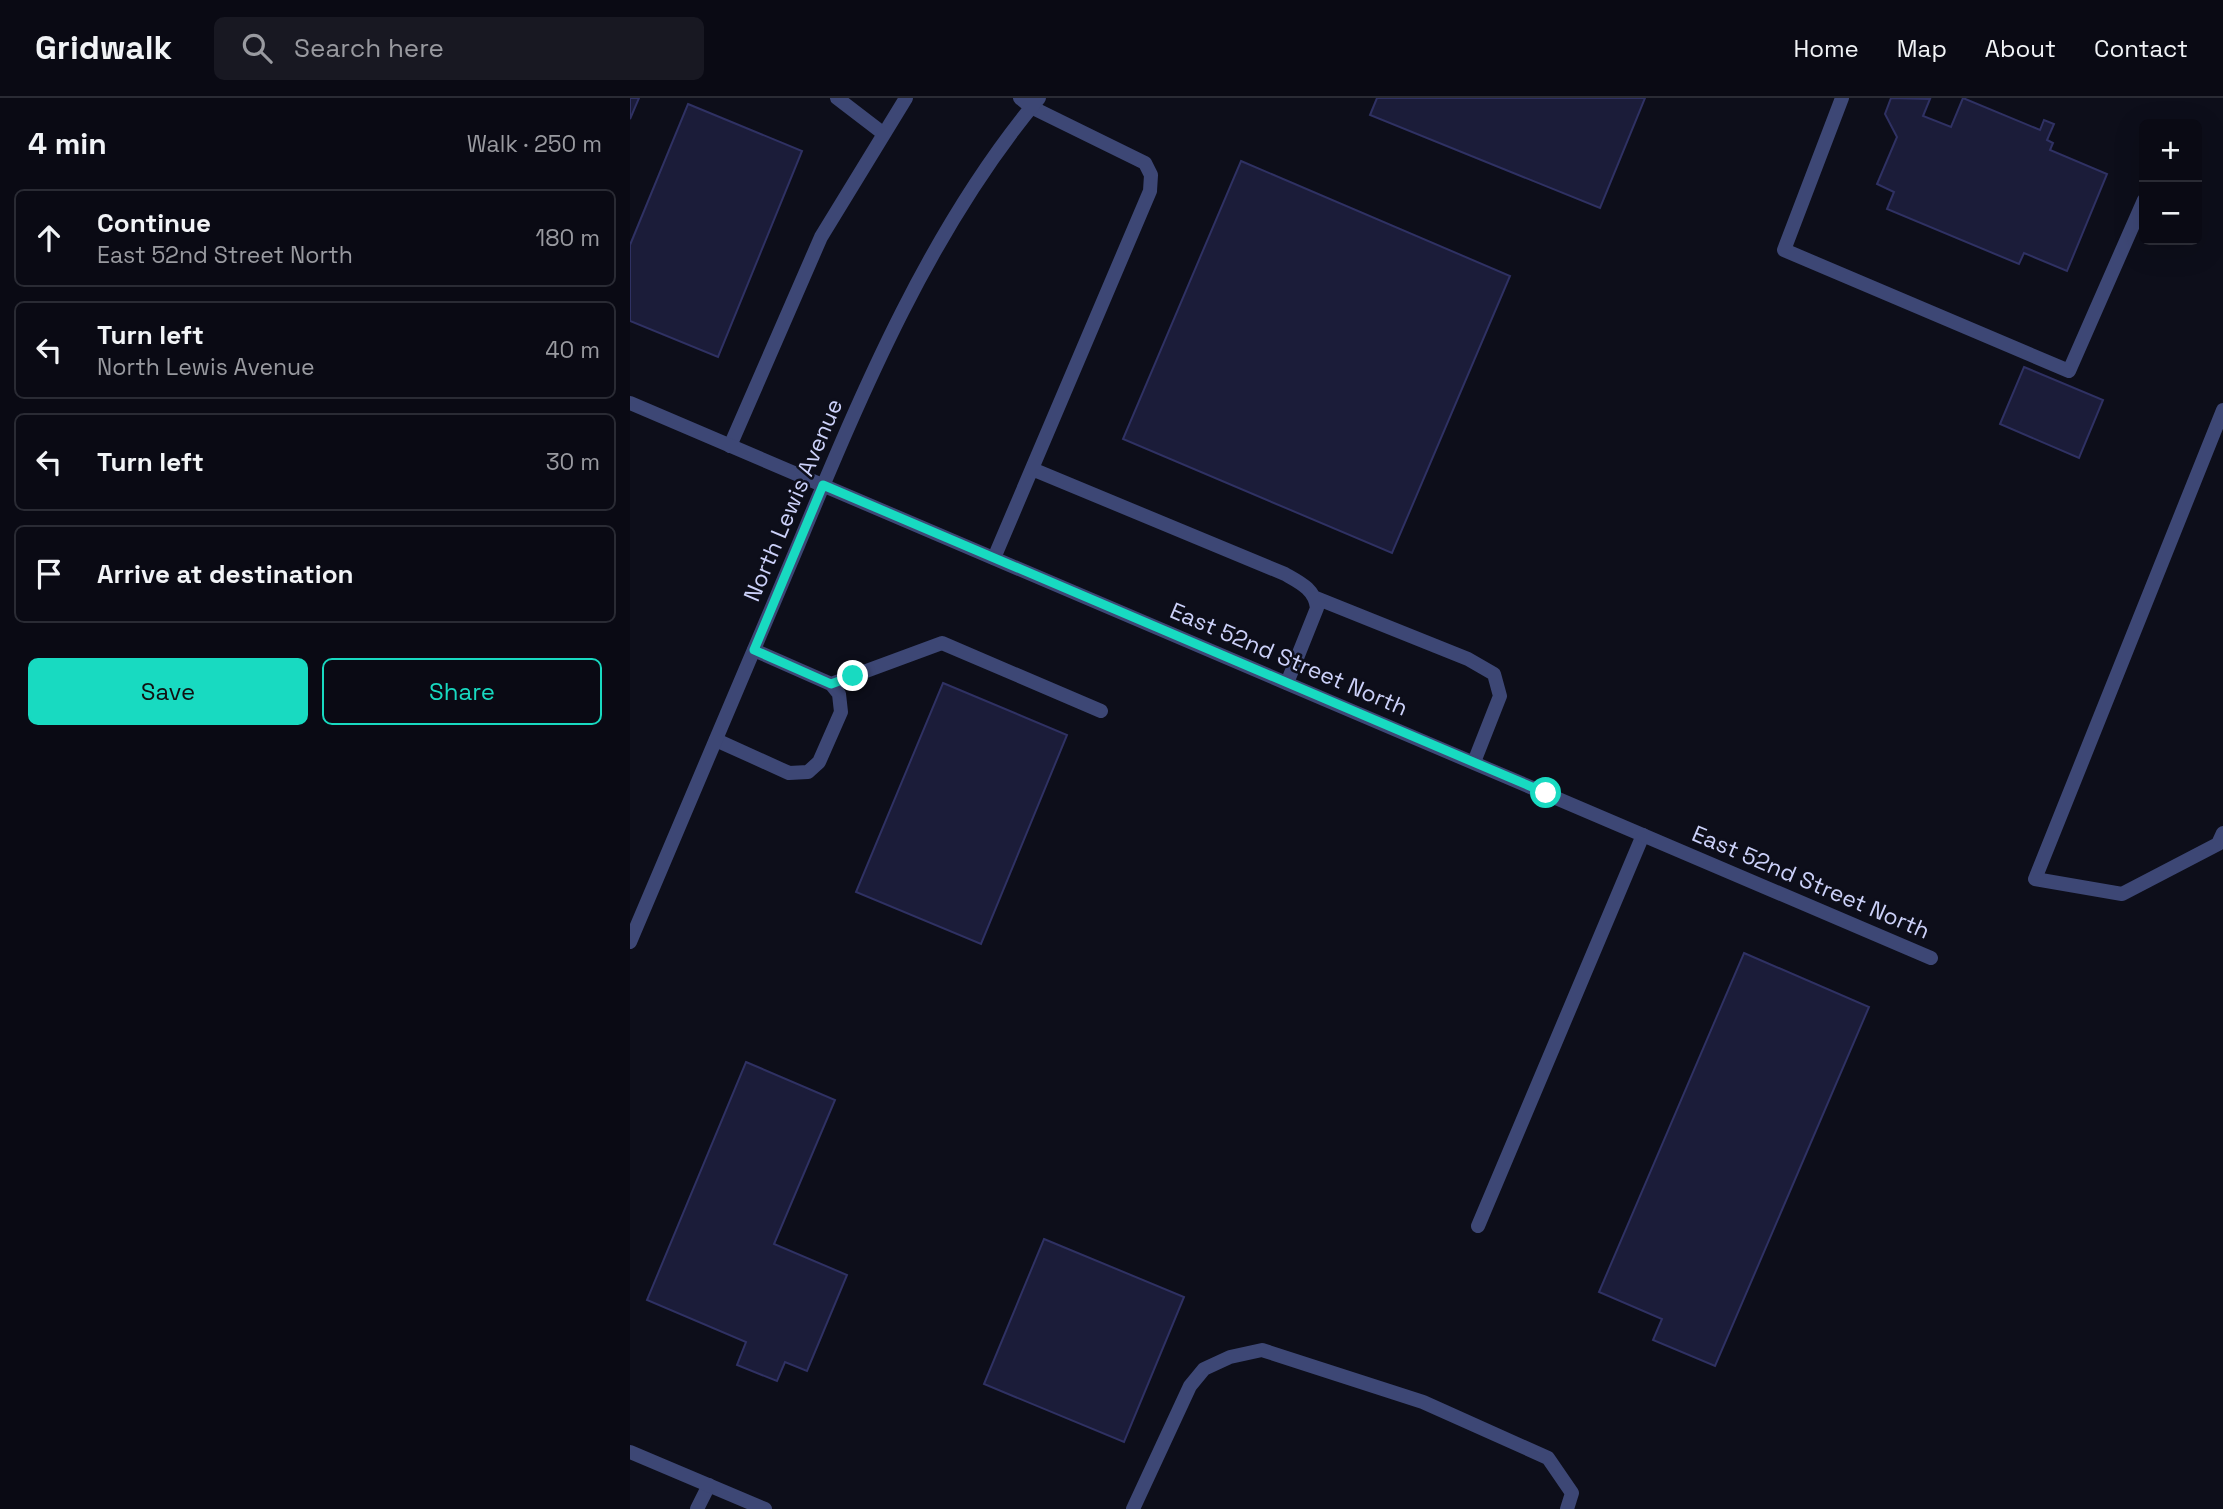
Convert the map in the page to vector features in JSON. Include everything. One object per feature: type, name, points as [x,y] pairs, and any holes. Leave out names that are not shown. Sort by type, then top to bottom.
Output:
[{"type":"street","points":[[837,98],[884,134]]},
{"type":"street","points":[[730,446],[821,237],[906,98]]},
{"type":"street","points":[[1842,98],[1784,250],[2069,371],[2139,211]]},
{"type":"street","points":[[994,558],[1150,191],[1151,175],[1145,163],[1030,101]]},
{"type":"street","name":"North Lewis Avenue","points":[[630,943],[823,485],[889,341],[953,220],[1030,101]]},
{"type":"street","name":"East 52nd Street North","points":[[630,403],[1931,958]]},
{"type":"street","points":[[2221,841],[2122,894],[2035,878],[2223,410]]},
{"type":"street","points":[[1032,469],[1284,574],[1307,587],[1316,598],[1468,659],[1494,674],[1500,696],[1474,762]]},
{"type":"street","points":[[1287,683],[1317,608],[1316,598]]},
{"type":"street","points":[[831,684],[942,643],[1101,711]]},
{"type":"street","points":[[716,740],[789,773],[808,772],[819,762],[841,712],[839,694],[831,684],[754,650]]},
{"type":"street","points":[[1478,1226],[1643,835]]},
{"type":"street","points":[[1133,1509],[1190,1386],[1204,1369],[1230,1357],[1262,1350],[1423,1402],[1548,1458],[1572,1493],[1566,1509]]},
{"type":"street","points":[[630,1452],[765,1509]]},
{"type":"street","points":[[698,1509],[709,1485]]},
{"type":"building","points":[[630,98],[639,98],[630,119]]},
{"type":"building","points":[[1377,98],[1645,98],[1600,208],[1370,115]]},
{"type":"building","points":[[1891,98],[1930,99],[1923,116],[1951,127],[1963,98],[2040,130],[2044,120],[2054,124],[2047,140],[2053,143],[2050,150],[2107,174],[2067,271],[2024,253],[2019,264],[1887,209],[1894,192],[1877,184],[1897,137],[1885,114]]},
{"type":"building","points":[[688,104],[802,151],[718,357],[630,321],[630,245]]},
{"type":"building","points":[[1241,161],[1510,276],[1392,553],[1123,439]]},
{"type":"building","points":[[2024,367],[2103,400],[2079,458],[2000,424]]},
{"type":"building","points":[[943,683],[1067,735],[981,944],[856,892]]},
{"type":"building","points":[[1744,953],[1869,1007],[1715,1366],[1653,1340],[1662,1319],[1599,1292]]},
{"type":"building","points":[[746,1062],[835,1100],[774,1244],[847,1275],[807,1371],[785,1362],[777,1381],[737,1365],[746,1342],[647,1300]]},
{"type":"building","points":[[1044,1239],[1184,1297],[1124,1442],[984,1384]]},
{"type":"route","points":[[853,676],[831,684],[754,650],[823,485],[1546,793]]}]
